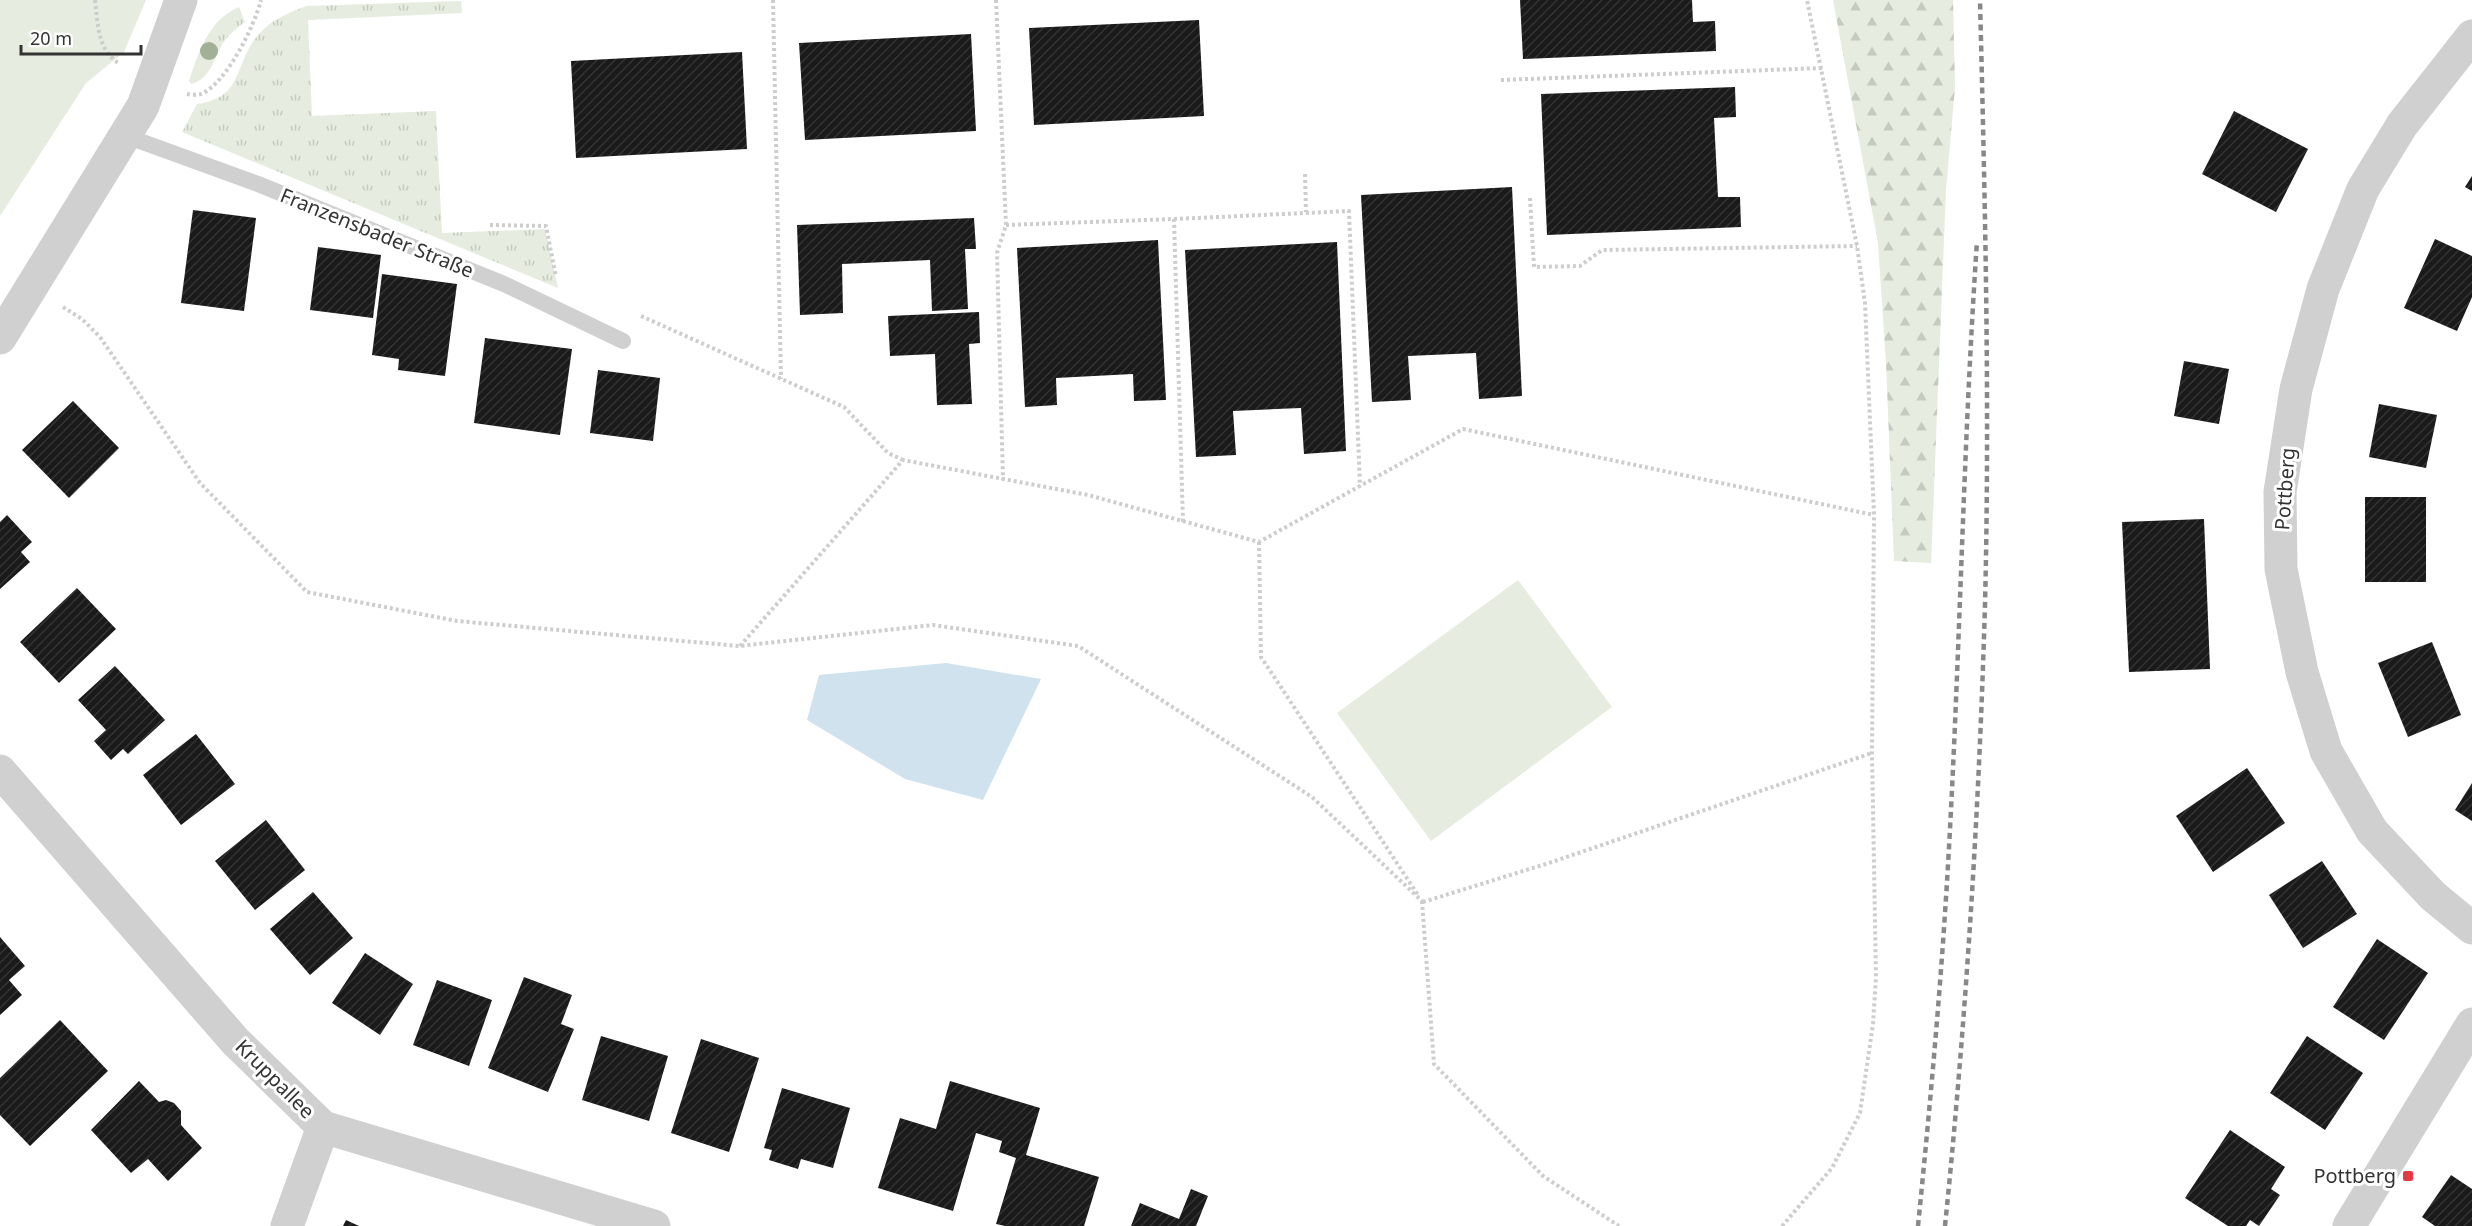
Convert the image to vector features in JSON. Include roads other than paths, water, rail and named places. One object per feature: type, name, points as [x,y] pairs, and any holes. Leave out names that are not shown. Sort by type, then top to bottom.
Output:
[{"type":"street","points":[[0,338],[126,136],[153,81],[181,0]]},
{"type":"street","name":"Pottberg","points":[[2472,36],[2402,125],[2363,189],[2324,288],[2296,388],[2280,503],[2281,569],[2302,672],[2326,751],[2372,831],[2433,896],[2472,928]]},
{"type":"street","name":"Kruppallee","points":[[0,771],[235,1041],[323,1127],[654,1226]]},
{"type":"street","points":[[2349,1226],[2472,1024]]},
{"type":"street","points":[[287,1226],[323,1127]]},
{"type":"lane","name":"Franzensbader Straße","points":[[126,136],[258,184],[504,284],[623,341]]},
{"type":"water","points":[[946,663],[1041,679],[983,800],[905,779],[807,720],[819,675]]},
{"type":"railway","points":[[1945,1226],[1971,915],[1985,604],[1987,378],[1980,0]]},
{"type":"railway","points":[[1918,1226],[1935,1046],[1948,865],[1977,241]]},
{"type":"place","name":"Pottberg","points":[[2408,1176]]}]
